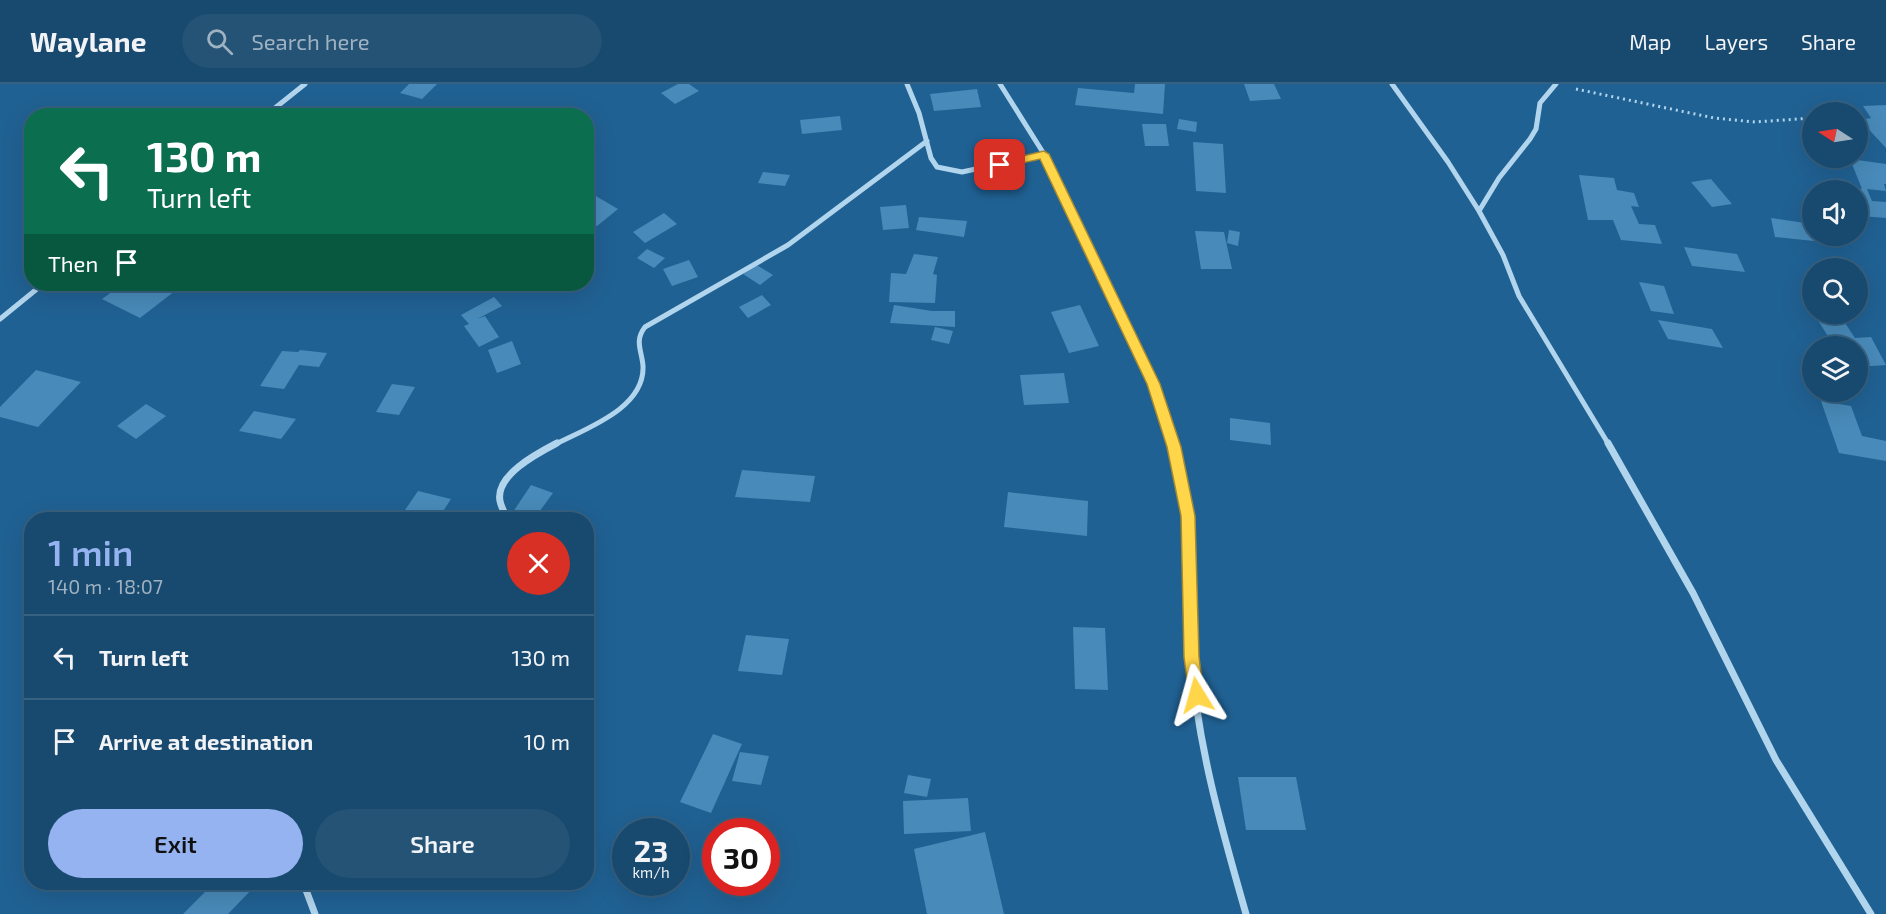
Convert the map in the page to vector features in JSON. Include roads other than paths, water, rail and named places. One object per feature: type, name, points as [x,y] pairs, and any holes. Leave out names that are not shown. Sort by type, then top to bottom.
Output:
[{"type":"street","points":[[275,108],[305,84]]},
{"type":"street","points":[[907,84],[919,114],[931,158],[937,166],[953,172],[979,170],[1044,154]]},
{"type":"street","points":[[1000,84],[1044,154],[1154,384],[1174,447],[1188,516],[1191,657],[1202,733],[1214,800],[1246,914]]},
{"type":"street","points":[[1392,84],[1448,162],[1479,211],[1503,255],[1519,296],[1604,436],[1693,593],[1776,760],[1871,914]]},
{"type":"street","points":[[1479,211],[1499,178],[1530,139],[1536,129],[1540,103],[1556,84]]},
{"type":"street","points":[[504,512],[499,501],[504,480],[509,474],[542,450],[613,415],[633,393],[642,375],[643,365],[637,343],[639,333],[645,327],[788,245],[927,141]]},
{"type":"street","points":[[0,319],[34,291]]},
{"type":"street","points":[[306,890],[315,914]]}]
